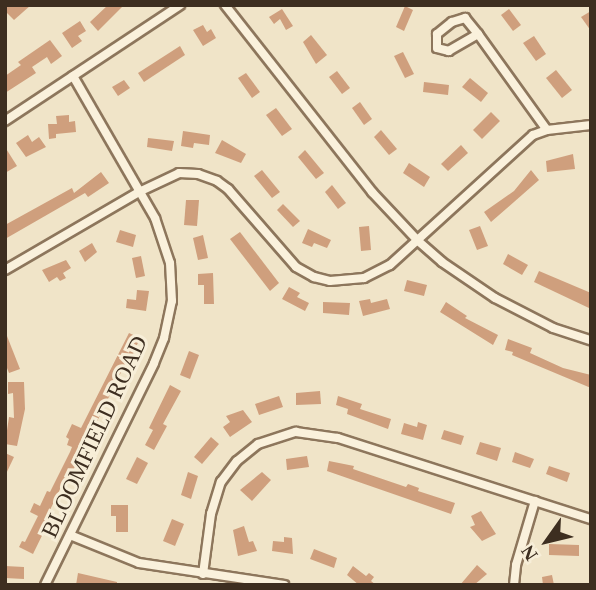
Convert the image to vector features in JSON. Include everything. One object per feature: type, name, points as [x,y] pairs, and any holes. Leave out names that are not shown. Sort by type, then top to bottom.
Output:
[{"type":"street","points":[[5,121],[180,5]]},
{"type":"street","points":[[225,5],[372,192],[417,240],[442,262],[495,298],[553,327],[591,340]]},
{"type":"street","points":[[478,34],[449,51],[437,48],[437,34],[465,18],[478,34],[547,130]]},
{"type":"street","name":"BLOOMFIELD ROAD","points":[[45,585],[154,363],[170,316],[172,288],[170,263],[155,218],[73,76]]},
{"type":"street","points":[[5,270],[141,191],[179,173],[198,174],[217,181],[296,267],[314,277],[330,281],[351,281],[382,271],[533,135],[547,130],[591,125]]},
{"type":"street","points":[[203,574],[211,514],[221,482],[236,461],[258,444],[296,432],[338,438],[591,519]]},
{"type":"street","points":[[514,585],[516,565],[535,501]]},
{"type":"street","points":[[70,536],[139,563],[284,585]]},
{"type":"building","points":[[5,5],[31,5],[14,20],[5,11]]},
{"type":"building","points":[[108,5],[124,5],[98,31],[90,22]]},
{"type":"building","points":[[405,6],[413,10],[404,31],[396,27]]},
{"type":"building","points":[[282,9],[293,26],[286,30],[280,19],[274,24],[269,17]]},
{"type":"building","points":[[509,9],[521,25],[513,31],[501,15]]},
{"type":"building","points":[[591,11],[591,31],[581,17]]},
{"type":"building","points":[[80,21],[86,31],[78,36],[82,41],[72,48],[62,33]]},
{"type":"building","points":[[203,25],[207,32],[211,29],[216,38],[203,46],[193,30]]},
{"type":"building","points":[[311,35],[327,55],[316,64],[303,42]]},
{"type":"building","points":[[534,36],[546,54],[536,61],[523,43]]},
{"type":"building","points":[[50,40],[62,56],[51,64],[47,57],[32,67],[36,73],[5,93],[5,76],[21,65],[18,62]]},
{"type":"building","points":[[180,46],[185,55],[144,82],[138,73]]},
{"type":"building","points":[[403,52],[414,74],[405,78],[394,56]]},
{"type":"building","points":[[556,70],[572,90],[562,98],[546,78]]},
{"type":"building","points":[[337,71],[350,88],[342,94],[329,77]]},
{"type":"building","points":[[246,73],[260,92],[252,98],[238,78]]},
{"type":"building","points":[[470,78],[488,93],[481,102],[462,87]]},
{"type":"building","points":[[124,80],[130,88],[118,96],[112,87]]},
{"type":"building","points":[[424,82],[449,85],[448,95],[423,92]]},
{"type":"building","points":[[360,102],[372,119],[364,125],[352,108]]},
{"type":"building","points":[[276,108],[292,129],[282,136],[266,115]]},
{"type":"building","points":[[491,112],[500,121],[482,139],[473,130]]},
{"type":"building","points":[[69,115],[69,122],[75,121],[76,132],[56,134],[56,138],[49,139],[48,124],[57,124],[56,116]]},
{"type":"building","points":[[381,130],[397,149],[389,155],[374,137]]},
{"type":"building","points":[[183,131],[210,135],[209,145],[194,143],[193,148],[181,146]]},
{"type":"building","points":[[28,135],[32,142],[39,137],[46,147],[26,157],[16,143]]},
{"type":"building","points":[[148,138],[174,141],[172,151],[147,147]]},
{"type":"building","points":[[222,140],[246,154],[241,163],[215,153]]},
{"type":"building","points":[[461,145],[468,153],[448,171],[441,164]]},
{"type":"building","points":[[5,147],[17,166],[5,173]]},
{"type":"building","points":[[305,150],[324,173],[316,179],[298,157]]},
{"type":"building","points":[[573,154],[575,169],[547,172],[546,161]]},
{"type":"building","points":[[409,163],[430,177],[424,187],[403,173]]},
{"type":"building","points":[[262,170],[280,192],[272,198],[254,176]]},
{"type":"building","points":[[531,170],[539,180],[491,222],[484,212],[514,191]]},
{"type":"building","points":[[101,172],[109,183],[88,197],[85,193],[5,239],[5,225],[72,188],[74,193]]},
{"type":"building","points":[[332,185],[346,203],[338,209],[325,192]]},
{"type":"building","points":[[186,200],[199,200],[197,226],[184,225]]},
{"type":"building","points":[[283,204],[300,221],[293,227],[277,210]]},
{"type":"building","points":[[369,226],[371,250],[361,251],[359,227]]},
{"type":"building","points":[[480,226],[488,246],[477,250],[469,230]]},
{"type":"building","points":[[308,229],[331,240],[327,248],[314,243],[312,247],[302,243]]},
{"type":"building","points":[[120,230],[136,235],[133,247],[116,242]]},
{"type":"building","points":[[240,232],[279,283],[270,291],[230,239]]},
{"type":"building","points":[[203,235],[208,258],[198,260],[193,238]]},
{"type":"building","points":[[92,243],[97,252],[85,262],[79,251]]},
{"type":"building","points":[[508,254],[528,265],[522,275],[503,264]]},
{"type":"building","points":[[141,256],[145,276],[136,278],[132,258]]},
{"type":"building","points":[[66,260],[71,268],[63,273],[66,278],[60,281],[57,277],[49,282],[42,270]]},
{"type":"building","points":[[539,271],[591,293],[589,308],[534,282]]},
{"type":"building","points":[[213,273],[214,304],[204,304],[204,285],[198,285],[198,274]]},
{"type":"building","points":[[407,280],[427,285],[424,296],[404,291]]},
{"type":"building","points":[[289,287],[300,293],[297,297],[309,303],[305,311],[282,299]]},
{"type":"building","points":[[137,290],[149,291],[146,311],[126,308],[127,299],[136,300]]},
{"type":"building","points":[[370,299],[371,303],[387,299],[390,309],[363,316],[359,301]]},
{"type":"building","points":[[323,302],[350,303],[349,315],[323,313]]},
{"type":"building","points":[[446,302],[467,316],[465,318],[498,335],[493,345],[440,312]]},
{"type":"building","points":[[5,331],[20,369],[9,373],[5,363]]},
{"type":"building","points":[[129,333],[140,338],[64,489],[61,487],[50,510],[54,511],[33,554],[19,547],[22,541],[25,542],[38,516],[30,512],[34,503],[40,506],[47,491],[50,492],[72,447],[67,445],[69,439],[66,437],[72,424],[81,428]]},
{"type":"building","points":[[508,339],[532,348],[530,353],[563,368],[591,375],[591,388],[512,355],[513,352],[505,350]]},
{"type":"building","points":[[189,351],[199,355],[190,379],[180,375]]},
{"type":"building","points":[[8,382],[24,382],[25,409],[17,446],[5,444],[9,417],[14,418],[13,393],[8,394]]},
{"type":"building","points":[[170,385],[181,391],[163,424],[167,426],[154,450],[145,445],[153,430],[149,428]]},
{"type":"building","points":[[320,391],[321,404],[296,405],[296,393]]},
{"type":"building","points":[[279,396],[283,407],[259,415],[255,404]]},
{"type":"building","points":[[338,396],[362,404],[360,409],[391,419],[388,429],[347,414],[348,409],[336,405]]},
{"type":"building","points":[[243,410],[252,422],[230,437],[223,427],[230,422],[226,416]]},
{"type":"building","points":[[418,422],[427,425],[423,440],[401,434],[404,423],[417,427]]},
{"type":"building","points":[[444,430],[464,436],[461,445],[441,439]]},
{"type":"building","points":[[211,437],[219,444],[202,464],[194,457]]},
{"type":"building","points":[[480,442],[501,448],[497,461],[476,454]]},
{"type":"building","points":[[515,452],[534,459],[530,468],[512,462]]},
{"type":"building","points":[[5,453],[14,457],[5,476]]},
{"type":"building","points":[[307,456],[309,467],[287,470],[286,459]]},
{"type":"building","points":[[137,457],[148,463],[137,484],[126,479]]},
{"type":"building","points":[[329,461],[354,466],[353,469],[406,487],[408,484],[419,488],[418,491],[455,503],[451,514],[327,471]]},
{"type":"building","points":[[549,466],[570,473],[567,482],[546,474]]},
{"type":"building","points":[[188,472],[198,476],[191,499],[181,495]]},
{"type":"building","points":[[262,472],[271,480],[252,501],[240,490]]},
{"type":"building","points":[[111,505],[128,505],[128,532],[116,532],[116,516],[111,516]]},
{"type":"building","points":[[481,511],[496,534],[482,541],[470,527],[475,525],[471,516]]},
{"type":"building","points":[[172,519],[184,524],[175,546],[163,541]]},
{"type":"building","points":[[244,526],[249,542],[253,541],[257,551],[238,556],[233,530]]},
{"type":"building","points":[[284,537],[292,538],[293,554],[272,551],[273,541],[284,542]]},
{"type":"building","points":[[549,544],[579,545],[579,556],[549,555]]},
{"type":"building","points":[[314,549],[337,558],[334,568],[310,559]]},
{"type":"building","points":[[477,565],[487,574],[474,585],[460,585]]},
{"type":"building","points":[[5,566],[24,567],[24,579],[5,578]]},
{"type":"building","points":[[353,566],[366,576],[369,573],[374,577],[371,581],[376,585],[359,585],[347,575]]},
{"type":"building","points":[[78,573],[117,582],[117,585],[76,585]]},
{"type":"building","points":[[552,575],[554,585],[543,585],[542,577]]}]
